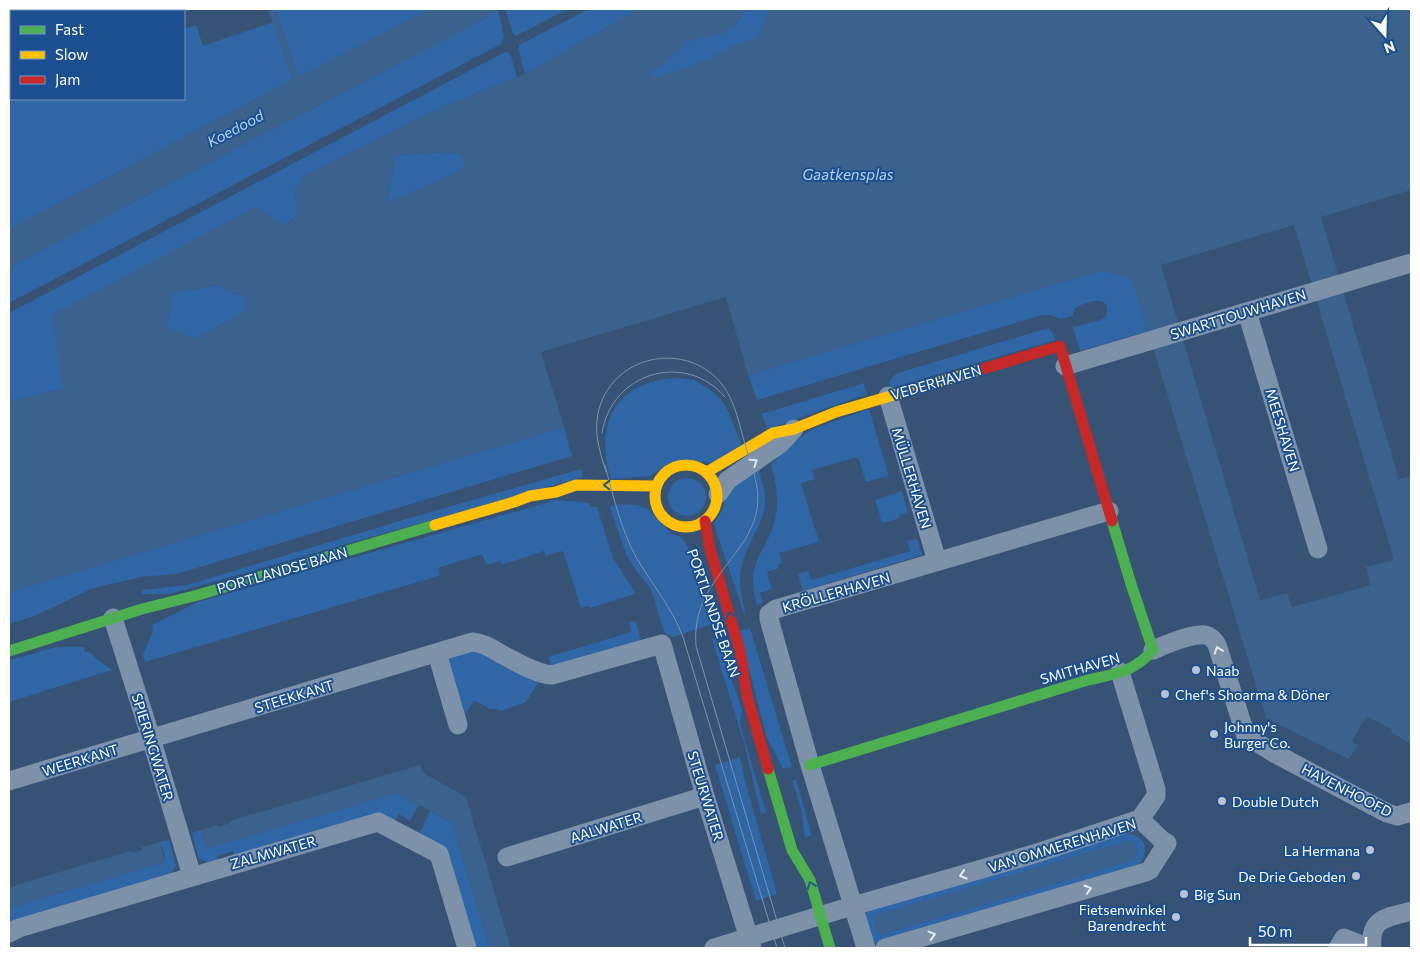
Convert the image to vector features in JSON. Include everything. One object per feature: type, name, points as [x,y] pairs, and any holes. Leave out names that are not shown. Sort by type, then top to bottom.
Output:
[{"type":"street","name":"SWARTTOUWHAVEN","points":[[1065,366],[1340,284],[1410,266]]},
{"type":"street","name":"MEESHAVEN","points":[[1247,312],[1318,549]]},
{"type":"street","name":"VEDERHAVEN","points":[[706,472],[747,450],[773,433],[794,429],[836,412],[888,396],[1060,346],[1065,366]]},
{"type":"street","points":[[1065,366],[1153,650]]},
{"type":"street","name":"MÜLLERHAVEN","points":[[888,396],[937,561]]},
{"type":"street","name":"VEDERHAVEN","points":[[718,494],[728,480],[780,444],[794,429]]},
{"type":"street","points":[[688,464],[698,466],[706,472],[712,478],[718,494],[715,510],[705,521],[685,532],[666,520],[652,504],[656,486],[668,470],[678,466],[688,464]]},
{"type":"street","name":"PORTLANDSE BAAN","points":[[9,651],[142,609],[254,578],[530,496],[556,492],[576,485],[656,486]]},
{"type":"street","name":"PORTLANDSE BAAN","points":[[556,492],[575,496]]},
{"type":"street","name":"KRÖLLERHAVEN","points":[[853,906],[810,765],[769,614],[776,609],[1109,511]]},
{"type":"street","name":"PORTLANDSE BAAN","points":[[705,521],[707,539],[746,677],[747,696],[792,850],[794,876]]},
{"type":"street","name":"SPIERINGWATER","points":[[113,618],[192,876]]},
{"type":"street","name":"HAVENHOOFD","points":[[1153,650],[1200,635],[1215,640],[1246,736],[1387,814],[1397,816],[1411,812]]},
{"type":"street","name":"STEEKKANT","points":[[151,738],[472,642],[484,644],[543,674],[552,675],[662,644]]},
{"type":"street","name":"STEURWATER","points":[[662,644],[705,796],[751,943]]},
{"type":"street","name":"SMITHAVEN","points":[[810,765],[1088,680],[1120,672],[1139,665],[1148,658],[1153,650]]},
{"type":"street","points":[[437,653],[458,725]]},
{"type":"street","name":"PORTLANDSE BAAN","points":[[730,663],[737,682],[747,696]]},
{"type":"street","points":[[1120,672],[1156,788],[1156,796],[1140,819]]},
{"type":"street","name":"WEERKANT","points":[[9,781],[151,738]]},
{"type":"street","name":"AALWATER","points":[[507,857],[705,796]]},
{"type":"street","name":"VAN OMMERENHAVEN","points":[[714,948],[751,943],[808,918],[1024,857],[1140,819],[1167,843],[1150,870],[1146,872],[885,948]]},
{"type":"street","name":"ZALMWATER","points":[[9,933],[19,928],[378,822],[439,854],[467,948]]},
{"type":"street","name":"PORTLANDSE BAAN","points":[[792,850],[810,880],[808,918],[830,948]]},
{"type":"street","points":[[853,906],[866,948]]},
{"type":"street","points":[[1341,943],[1371,948],[1371,938],[1377,924],[1411,911]]},
{"type":"shaded area","points":[[9,9],[70,10],[10,10],[10,100],[185,100],[185,29],[196,25],[203,46],[273,22],[292,77],[290,81],[9,230]]},
{"type":"shaded area","points":[[275,9],[431,9],[303,75],[299,75]]},
{"type":"shaded area","points":[[505,9],[568,9],[516,36],[513,34]]},
{"type":"shaded area","points":[[589,9],[639,9],[525,74],[518,50],[519,45]]},
{"type":"shaded area","points":[[751,9],[769,10],[765,23],[756,39],[741,43],[710,59],[653,80],[650,72],[669,60],[686,42],[734,27],[744,12]]},
{"type":"shaded area","points":[[498,10],[504,36],[501,44],[9,303],[9,267]]},
{"type":"shaded area","points":[[505,52],[510,53],[517,77],[420,117],[295,189],[298,215],[284,226],[256,207],[157,261],[63,388],[11,402],[9,399],[9,313]]},
{"type":"shaded area","points":[[445,152],[460,154],[465,167],[459,172],[387,203],[395,155]]},
{"type":"shaded area","points":[[1100,271],[1118,274],[1133,281],[1148,331],[1080,351],[1073,327],[1100,320],[1107,314],[1107,306],[1104,302],[1095,301],[1074,309],[1073,316],[1061,319],[1051,315],[1042,315],[757,400],[748,375]]},
{"type":"shaded area","points":[[219,285],[231,293],[242,294],[247,301],[244,312],[195,339],[166,327],[173,293]]},
{"type":"shaded area","points":[[1048,328],[1055,340],[891,388],[889,382],[895,374]]},
{"type":"shaded area","points":[[678,378],[694,380],[721,399],[729,413],[743,448],[710,463],[683,459],[666,465],[650,476],[611,479],[606,459],[605,440],[608,423],[615,408],[625,396],[639,386],[657,380]]},
{"type":"shaded area","points":[[864,383],[867,394],[768,429],[761,414]]},
{"type":"shaded area","points":[[869,409],[889,476],[866,482],[858,457],[812,470],[815,479],[801,483],[819,542],[779,553],[782,563],[778,564],[779,568],[767,572],[772,589],[760,593],[763,603],[757,605],[753,577],[755,567],[773,527],[777,508],[776,489],[771,464],[777,459],[774,455],[813,429]]},
{"type":"shaded area","points":[[564,427],[572,456],[190,570],[175,574],[142,577],[91,589],[35,616],[9,624],[9,592]]},
{"type":"shaded area","points":[[758,466],[764,489],[765,504],[762,518],[742,565],[740,584],[744,614],[714,524],[723,509],[728,490]]},
{"type":"shaded area","points":[[581,469],[583,477],[170,594],[141,594],[143,590],[187,585]]},
{"type":"shaded area","points":[[687,478],[701,483],[706,497],[701,511],[687,516],[673,511],[668,497],[673,483]]},
{"type":"shaded area","points":[[902,491],[908,512],[899,515],[900,518],[882,523],[875,500]]},
{"type":"shaded area","points":[[556,500],[590,503],[590,507],[597,507],[613,558],[635,594],[590,608],[588,606],[581,608],[563,551],[546,556],[544,551],[502,565],[500,561],[486,565],[482,554],[438,568],[440,575],[432,578],[145,662],[143,654],[153,632],[152,625],[198,602]]},
{"type":"shaded area","points":[[618,504],[637,505],[648,509],[671,533],[683,539],[691,553],[712,624],[673,637],[664,632],[650,588],[627,556],[610,508]]},
{"type":"shaded area","points":[[917,539],[922,555],[803,591],[798,574],[808,571],[812,580],[910,551],[907,541]]},
{"type":"shaded area","points":[[629,622],[636,622],[642,644],[552,670],[548,657],[631,632]]},
{"type":"shaded area","points":[[750,628],[792,767],[783,769],[767,738],[739,631]]},
{"type":"shaded area","points":[[716,638],[742,709],[740,724],[766,812],[761,814],[744,743],[712,639]]},
{"type":"shaded area","points":[[56,647],[84,647],[85,652],[90,652],[112,670],[9,702],[9,660]]},
{"type":"shaded area","points":[[477,649],[508,668],[537,680],[538,683],[526,702],[501,711],[490,709],[474,700],[464,714],[447,659]]},
{"type":"shaded area","points":[[740,757],[777,894],[756,901],[715,765]]},
{"type":"shaded area","points":[[796,779],[812,836],[805,837],[801,809],[792,781]]},
{"type":"shaded area","points":[[396,793],[419,805],[410,821],[399,814],[394,823],[236,857],[233,851],[217,856],[219,862],[207,866],[205,861],[199,859],[192,833],[201,830],[206,849]]},
{"type":"shaded area","points":[[430,811],[452,822],[490,948],[473,948],[447,859],[418,836]]},
{"type":"shaded area","points":[[1123,833],[1141,839],[1145,847],[1145,853],[1139,865],[879,944],[872,941],[864,919],[866,913],[873,908]],"holes":[[[1128,841],[1135,844],[1138,852],[1133,860],[880,935],[874,926],[876,925],[874,916]]]},
{"type":"shaded area","points":[[169,840],[176,865],[173,871],[174,876],[9,925],[9,908],[165,862],[160,842]]},
{"type":"water","name":"Koedood","points":[[268,9],[275,9],[297,72],[299,75],[303,75],[431,9],[500,9],[9,267],[9,230],[290,81],[292,77]]},
{"type":"water","name":"Gaatkensplas","points":[[639,9],[751,9],[744,12],[734,27],[722,34],[686,42],[669,60],[651,72],[653,79],[710,59],[741,43],[756,39],[765,23],[768,9],[1411,9],[1411,190],[1321,217],[1399,479],[1411,476],[1411,744],[1391,732],[1392,730],[1366,716],[1352,742],[1358,745],[1349,759],[1266,718],[1133,282],[1118,274],[1100,271],[748,375],[726,297],[541,352],[564,427],[9,592],[9,399],[11,402],[63,388],[52,315],[256,207],[285,226],[298,215],[295,189],[306,175],[420,117],[525,74]],"holes":[[[445,152],[460,154],[465,167],[459,172],[387,203],[395,155]],[[1294,225],[1394,560],[1366,567],[1371,585],[1292,607],[1287,593],[1260,600],[1161,265]],[[218,285],[231,293],[242,294],[247,301],[244,312],[195,339],[166,327],[173,293]]]},
{"type":"water","points":[[420,765],[423,773],[466,797],[511,948],[490,948],[452,822],[396,793],[206,849],[201,830],[218,825],[219,827],[230,823],[230,821]]},
{"type":"water","points":[[1128,841],[1135,844],[1138,852],[1133,860],[880,935],[877,928],[875,929],[874,925],[876,924],[873,916]]},
{"type":"water","points":[[160,842],[165,862],[9,908],[9,887],[131,851],[132,853],[142,850],[142,847]]},
{"type":"tram line","points":[[606,472],[600,453],[597,420],[603,399],[614,382],[629,369],[647,361],[666,358],[686,361],[705,369],[721,383],[730,398],[737,416],[757,485],[758,505],[756,515],[746,538],[704,600],[696,629],[696,646],[785,948]]},
{"type":"tram line","points":[[602,433],[608,412],[619,395],[634,383],[652,375],[671,372],[690,374],[709,383],[725,397]]},
{"type":"tram line","points":[[605,465],[626,535],[636,557],[668,606],[683,637],[777,948]]},
{"type":"traffic: fast","points":[[810,765],[1088,680],[1115,674],[1139,663],[1153,650],[1112,521]]},
{"type":"traffic: fast","points":[[9,651],[142,609],[198,595],[435,525]]},
{"type":"traffic: fast","points":[[768,769],[792,850],[810,880],[830,948]]},
{"type":"traffic: slow","points":[[707,472],[773,433],[794,429],[836,412],[979,370]]},
{"type":"traffic: slow","points":[[680,465],[692,465],[708,474],[715,484],[717,496],[715,508],[708,518],[692,527],[680,527],[669,522],[660,513],[655,502],[655,490],[660,479],[669,470],[680,465]]},
{"type":"traffic: slow","points":[[435,525],[530,496],[556,492],[576,485],[656,486]]},
{"type":"traffic: jam","points":[[979,370],[1060,346],[1112,521]]},
{"type":"traffic: jam","points":[[705,521],[710,549],[740,651],[747,696],[768,769]]},
{"type":"place","name":"Naab","points":[[1196,670]]},
{"type":"place","name":"Chef's Shoarma & Döner","points":[[1165,694]]},
{"type":"place","name":"Johnny's Burger Co.","points":[[1214,734]]},
{"type":"place","name":"Double Dutch","points":[[1222,801]]},
{"type":"place","name":"La Hermana","points":[[1370,850]]},
{"type":"place","name":"De Drie Geboden","points":[[1356,876]]},
{"type":"place","name":"Big Sun","points":[[1184,894]]},
{"type":"place","name":"Fietsenwinkel Barendrecht","points":[[1176,917]]}]
